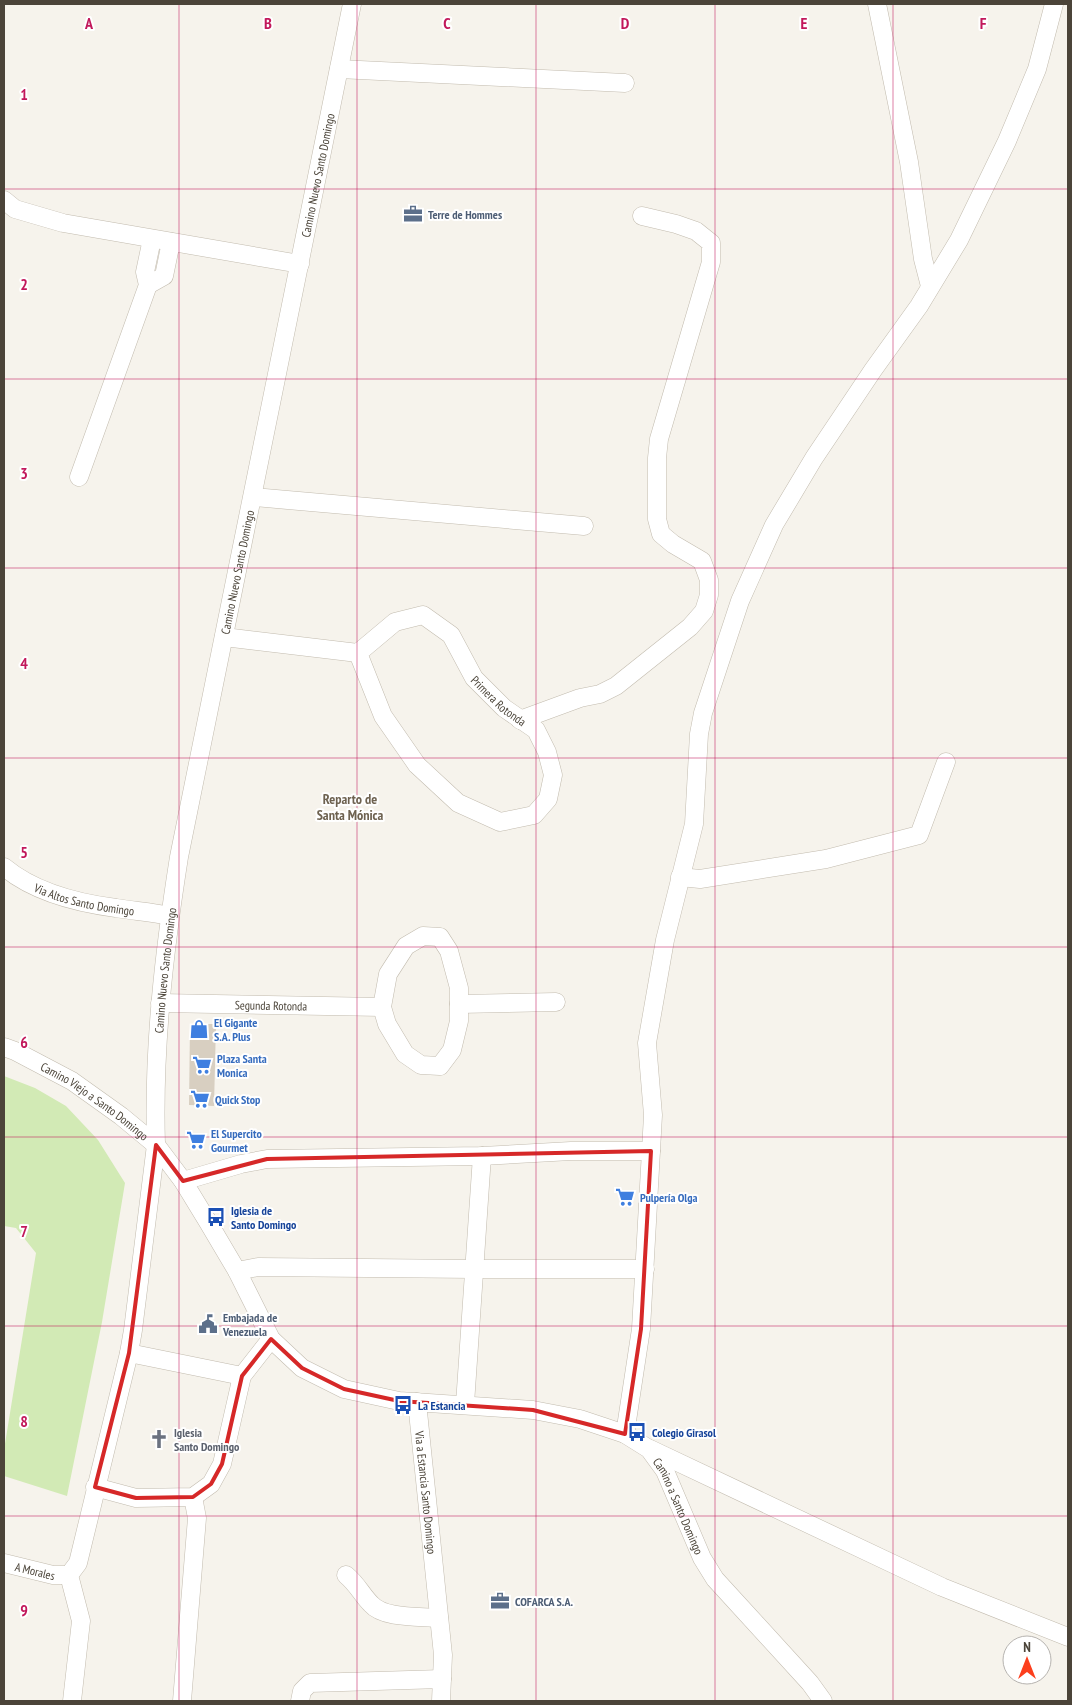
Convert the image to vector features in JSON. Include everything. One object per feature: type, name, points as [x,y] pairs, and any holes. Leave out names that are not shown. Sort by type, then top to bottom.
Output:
[{"type":"street","name":"Camino Nuevo Santo Domingo","points":[[69,1574],[78,1563],[129,1353],[156,1145],[155,1116],[160,1003],[179,857],[352,4]]},
{"type":"street","points":[[877,4],[909,162],[923,259],[930,286]]},
{"type":"street","points":[[625,1434],[641,1329],[645,1269],[653,1115],[647,1043],[665,940],[694,824],[699,734],[703,713],[740,601],[779,516],[814,458],[919,306],[959,240],[1008,141],[1037,70],[1054,4]]},
{"type":"street","points":[[339,69],[624,83]]},
{"type":"street","points":[[4,200],[15,209],[63,224],[300,264]]},
{"type":"street","points":[[520,720],[580,698],[600,694],[616,686],[690,627],[704,611],[709,595],[709,580],[702,561],[673,544],[662,534],[656,519],[657,458],[660,439],[711,262],[711,243],[696,231],[642,216]]},
{"type":"street","points":[[79,477],[148,285],[145,272],[152,239]]},
{"type":"street","points":[[148,285],[164,276],[171,242]]},
{"type":"street","points":[[253,497],[584,526]]},
{"type":"street","name":"Primera Rotonda","points":[[423,615],[451,635],[474,678],[504,708],[536,730],[547,752],[553,775],[548,799],[534,814],[500,822],[458,803],[417,765],[383,716],[358,653],[395,622],[423,615]]},
{"type":"street","points":[[224,637],[358,653]]},
{"type":"street","points":[[680,877],[700,879],[826,859],[919,835],[946,762]]},
{"type":"street","name":"Via Altos Santo Domingo","points":[[4,867],[16,877],[60,897],[113,908],[170,916]]},
{"type":"street","points":[[423,936],[440,937],[450,951],[459,988],[459,1021],[452,1050],[440,1066],[421,1065],[405,1054],[386,1024],[382,1007],[388,974],[406,946],[423,936]]},
{"type":"street","points":[[459,1004],[556,1002]]},
{"type":"street","name":"Segunda Rotonda","points":[[160,1003],[382,1007]]},
{"type":"street","name":"Camino Viejo a Santo Domingo","points":[[4,1047],[72,1081],[121,1116],[156,1145]]},
{"type":"street","points":[[156,1145],[183,1181],[237,1271],[271,1339],[302,1368],[344,1389],[398,1401],[416,1402]]},
{"type":"street","points":[[183,1181],[241,1164],[267,1159],[482,1156],[571,1150],[651,1150]]},
{"type":"street","points":[[465,1404],[482,1156]]},
{"type":"street","points":[[237,1271],[258,1267],[475,1270],[645,1269]]},
{"type":"street","points":[[95,1487],[136,1498],[193,1497],[211,1484],[222,1464],[242,1376],[271,1339]]},
{"type":"street","points":[[129,1353],[242,1376]]},
{"type":"street","name":"Camino a Santo Domingo","points":[[416,1402],[533,1410],[580,1419],[625,1434],[649,1449],[665,1471],[702,1558],[715,1579],[810,1683],[823,1701]]},
{"type":"street","name":"Via a Estancia Santo Domingo","points":[[416,1402],[443,1655],[441,1701]]},
{"type":"street","points":[[649,1449],[942,1587],[1068,1637]]},
{"type":"street","points":[[182,1701],[197,1518],[193,1497]]},
{"type":"street","name":"A Morales","points":[[4,1563],[53,1575],[69,1574]]},
{"type":"street","points":[[69,1574],[81,1621],[72,1701]]},
{"type":"street","points":[[346,1575],[355,1582],[371,1604],[385,1613],[439,1618]]},
{"type":"street","points":[[300,1701],[302,1691],[310,1683],[442,1679]]},
{"type":"highlighted area","points":[[156,1145],[183,1181],[267,1159],[651,1151],[641,1329],[625,1434],[533,1410],[399,1401],[344,1389],[302,1368],[271,1339],[242,1376],[222,1464],[211,1484],[193,1497],[136,1498],[95,1487],[129,1353]]},
{"type":"green space","points":[[4,1076],[35,1088],[66,1106],[98,1140],[125,1183],[102,1322],[67,1496],[4,1476],[4,1450],[36,1253],[16,1228],[4,1226]]},
{"type":"building","name":"Plaza Santa Monica","points":[[190,1024],[216,1024],[214,1106],[189,1105]]},
{"type":"place","name":"Terre de Hommes","points":[[413,214]]},
{"type":"place","name":"El Gigante S.A. Plus","points":[[199,1029]]},
{"type":"place","name":"Plaza Santa Monica","points":[[202,1065]]},
{"type":"place","name":"Quick Stop","points":[[200,1099]]},
{"type":"place","name":"El Supercito Gourmet","points":[[196,1140]]},
{"type":"place","name":"Pulpería Olga","points":[[625,1197]]},
{"type":"place","name":"Iglesia de Santo Domingo","points":[[216,1217]]},
{"type":"place","name":"Embajada de Venezuela","points":[[208,1324]]},
{"type":"place","name":"La Estancia","points":[[403,1405]]},
{"type":"place","name":"Colegio Girasol","points":[[637,1432]]},
{"type":"place","name":"Iglesia Santo Domingo","points":[[159,1439]]},
{"type":"place","name":"COFARCA S.A.","points":[[500,1601]]},
{"type":"district","name":"Reparto de Santa Mónica","points":[[350,808]]}]
